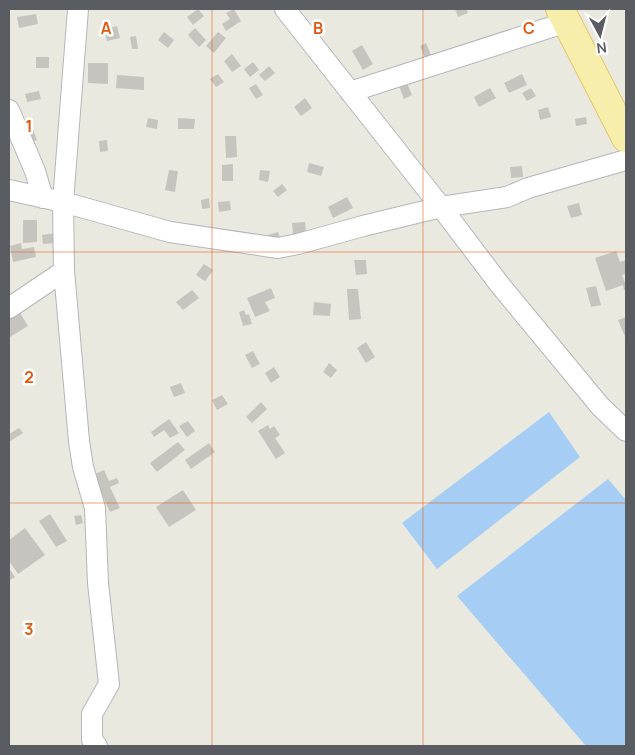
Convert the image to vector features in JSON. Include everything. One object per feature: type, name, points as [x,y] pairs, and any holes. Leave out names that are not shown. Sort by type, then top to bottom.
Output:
[{"type":"main road","points":[[563,15],[626,138]]},
{"type":"street","points":[[78,9],[63,202],[64,271],[79,441],[83,467],[95,508],[98,583],[109,684],[92,714],[92,740],[97,746]]},
{"type":"street","points":[[285,9],[441,207],[500,286],[600,406],[626,432]]},
{"type":"street","points":[[350,92],[563,15]]},
{"type":"street","points":[[9,110],[35,171],[43,198]]},
{"type":"street","points":[[9,190],[63,202],[170,232],[278,248],[441,207],[507,197],[528,188],[626,160]]},
{"type":"street","points":[[9,308],[64,271]]},
{"type":"water","points":[[549,412],[580,457],[437,569],[402,523]]},
{"type":"water","points":[[608,479],[626,500],[626,746],[586,746],[457,596]]},
{"type":"building","points":[[198,9],[204,16],[193,25],[187,17]]},
{"type":"building","points":[[234,9],[241,21],[226,31],[222,24],[230,19],[226,13]]},
{"type":"building","points":[[455,9],[466,9],[468,13],[458,17]]},
{"type":"building","points":[[36,14],[38,24],[19,28],[17,17]]},
{"type":"building","points":[[117,26],[120,38],[107,41],[104,29]]},
{"type":"building","points":[[195,28],[206,40],[199,47],[188,35]]},
{"type":"building","points":[[164,32],[174,40],[168,48],[158,40]]},
{"type":"building","points":[[218,32],[226,38],[214,53],[206,46]]},
{"type":"building","points":[[136,36],[138,49],[132,49],[130,37]]},
{"type":"building","points":[[426,43],[431,55],[425,58],[420,46]]},
{"type":"building","points":[[362,45],[373,64],[363,70],[352,51]]},
{"type":"building","points":[[232,54],[241,66],[232,72],[224,61]]},
{"type":"building","points":[[36,57],[49,57],[49,68],[36,68]]},
{"type":"building","points":[[253,62],[259,70],[250,77],[244,69]]},
{"type":"building","points":[[88,63],[108,63],[108,84],[88,83]]},
{"type":"building","points":[[269,66],[275,73],[265,81],[259,75]]},
{"type":"building","points":[[218,74],[224,82],[216,87],[210,79]]},
{"type":"building","points":[[522,74],[527,85],[509,93],[504,83]]},
{"type":"building","points":[[117,75],[144,77],[144,90],[116,88]]},
{"type":"building","points":[[407,83],[412,95],[404,99],[399,86]]},
{"type":"building","points":[[256,84],[263,95],[256,99],[249,88]]},
{"type":"building","points":[[490,88],[496,98],[479,107],[474,97]]},
{"type":"building","points":[[531,88],[536,96],[527,101],[522,93]]},
{"type":"building","points":[[39,91],[41,99],[27,102],[25,94]]},
{"type":"building","points":[[305,98],[312,108],[301,116],[294,107]]},
{"type":"building","points":[[548,107],[551,117],[540,120],[538,110]]},
{"type":"building","points":[[586,117],[587,124],[576,126],[575,119]]},
{"type":"building","points":[[29,118],[37,140],[28,144],[20,122]]},
{"type":"building","points":[[148,118],[158,120],[157,129],[146,127]]},
{"type":"building","points":[[178,118],[195,119],[194,129],[178,129]]},
{"type":"building","points":[[225,136],[236,136],[237,157],[226,158]]},
{"type":"building","points":[[107,140],[108,151],[100,152],[99,141]]},
{"type":"building","points":[[309,163],[324,167],[321,176],[307,172]]},
{"type":"building","points":[[233,164],[233,181],[222,181],[222,165]]},
{"type":"building","points":[[522,166],[523,177],[511,178],[510,167]]},
{"type":"building","points":[[169,170],[178,171],[175,192],[165,190]]},
{"type":"building","points":[[260,170],[270,171],[268,182],[259,180]]},
{"type":"building","points":[[282,184],[287,190],[278,197],[273,191]]},
{"type":"building","points":[[347,197],[353,208],[333,218],[328,207]]},
{"type":"building","points":[[209,198],[210,208],[202,209],[201,200]]},
{"type":"building","points":[[230,201],[231,210],[219,212],[218,202]]},
{"type":"building","points":[[579,203],[582,215],[571,218],[567,206]]},
{"type":"building","points":[[23,220],[37,220],[37,242],[23,243]]},
{"type":"building","points":[[305,222],[306,234],[293,235],[292,223]]},
{"type":"building","points":[[278,232],[281,241],[264,236]]},
{"type":"building","points":[[56,233],[58,243],[43,244],[42,235]]},
{"type":"building","points":[[21,243],[22,249],[34,247],[36,257],[13,262],[10,246]]},
{"type":"building","points":[[616,251],[620,262],[626,260],[626,274],[622,275],[626,290],[624,290],[623,285],[606,291],[595,258]]},
{"type":"building","points":[[354,260],[366,260],[367,274],[356,275]]},
{"type":"building","points":[[204,264],[213,270],[205,281],[196,275]]},
{"type":"building","points":[[596,286],[601,305],[591,307],[586,288]]},
{"type":"building","points":[[271,288],[275,298],[265,302],[270,311],[255,317],[247,298]]},
{"type":"building","points":[[347,289],[358,289],[361,319],[349,320]]},
{"type":"building","points":[[192,290],[199,298],[183,310],[176,302]]},
{"type":"building","points":[[314,302],[331,304],[330,316],[313,315]]},
{"type":"building","points":[[244,310],[246,315],[249,314],[252,324],[243,326],[239,312]]},
{"type":"building","points":[[20,313],[28,326],[10,337],[9,320]]},
{"type":"building","points":[[626,317],[626,339],[618,320]]},
{"type":"building","points":[[366,342],[375,357],[366,363],[357,348]]},
{"type":"building","points":[[253,351],[260,364],[252,368],[245,355]]},
{"type":"building","points":[[329,363],[337,370],[331,378],[323,372]]},
{"type":"building","points":[[274,367],[280,377],[271,383],[265,373]]},
{"type":"building","points":[[181,383],[185,393],[174,397],[170,387]]},
{"type":"building","points":[[222,395],[228,404],[217,410],[212,400]]},
{"type":"building","points":[[261,402],[267,409],[252,423],[246,417]]},
{"type":"building","points":[[169,419],[179,433],[170,438],[164,430],[154,437],[151,432]]},
{"type":"building","points":[[188,421],[195,431],[187,437],[179,426]]},
{"type":"building","points":[[268,425],[270,429],[274,426],[280,435],[275,438],[285,453],[276,459],[258,431]]},
{"type":"building","points":[[19,428],[23,433],[9,442],[9,434]]},
{"type":"building","points":[[178,442],[185,450],[157,472],[150,463]]},
{"type":"building","points":[[209,443],[215,452],[191,469],[185,460]]},
{"type":"building","points":[[104,470],[109,481],[117,478],[119,483],[110,487],[120,508],[110,512],[93,475]]},
{"type":"building","points":[[183,490],[196,510],[169,527],[156,507]]},
{"type":"building","points":[[50,514],[67,541],[56,547],[39,521]]},
{"type":"building","points":[[81,515],[83,523],[76,525],[74,516]]},
{"type":"building","points":[[25,528],[45,555],[18,574],[9,561],[9,540]]},
{"type":"building","points":[[9,568],[15,577],[9,581]]}]
